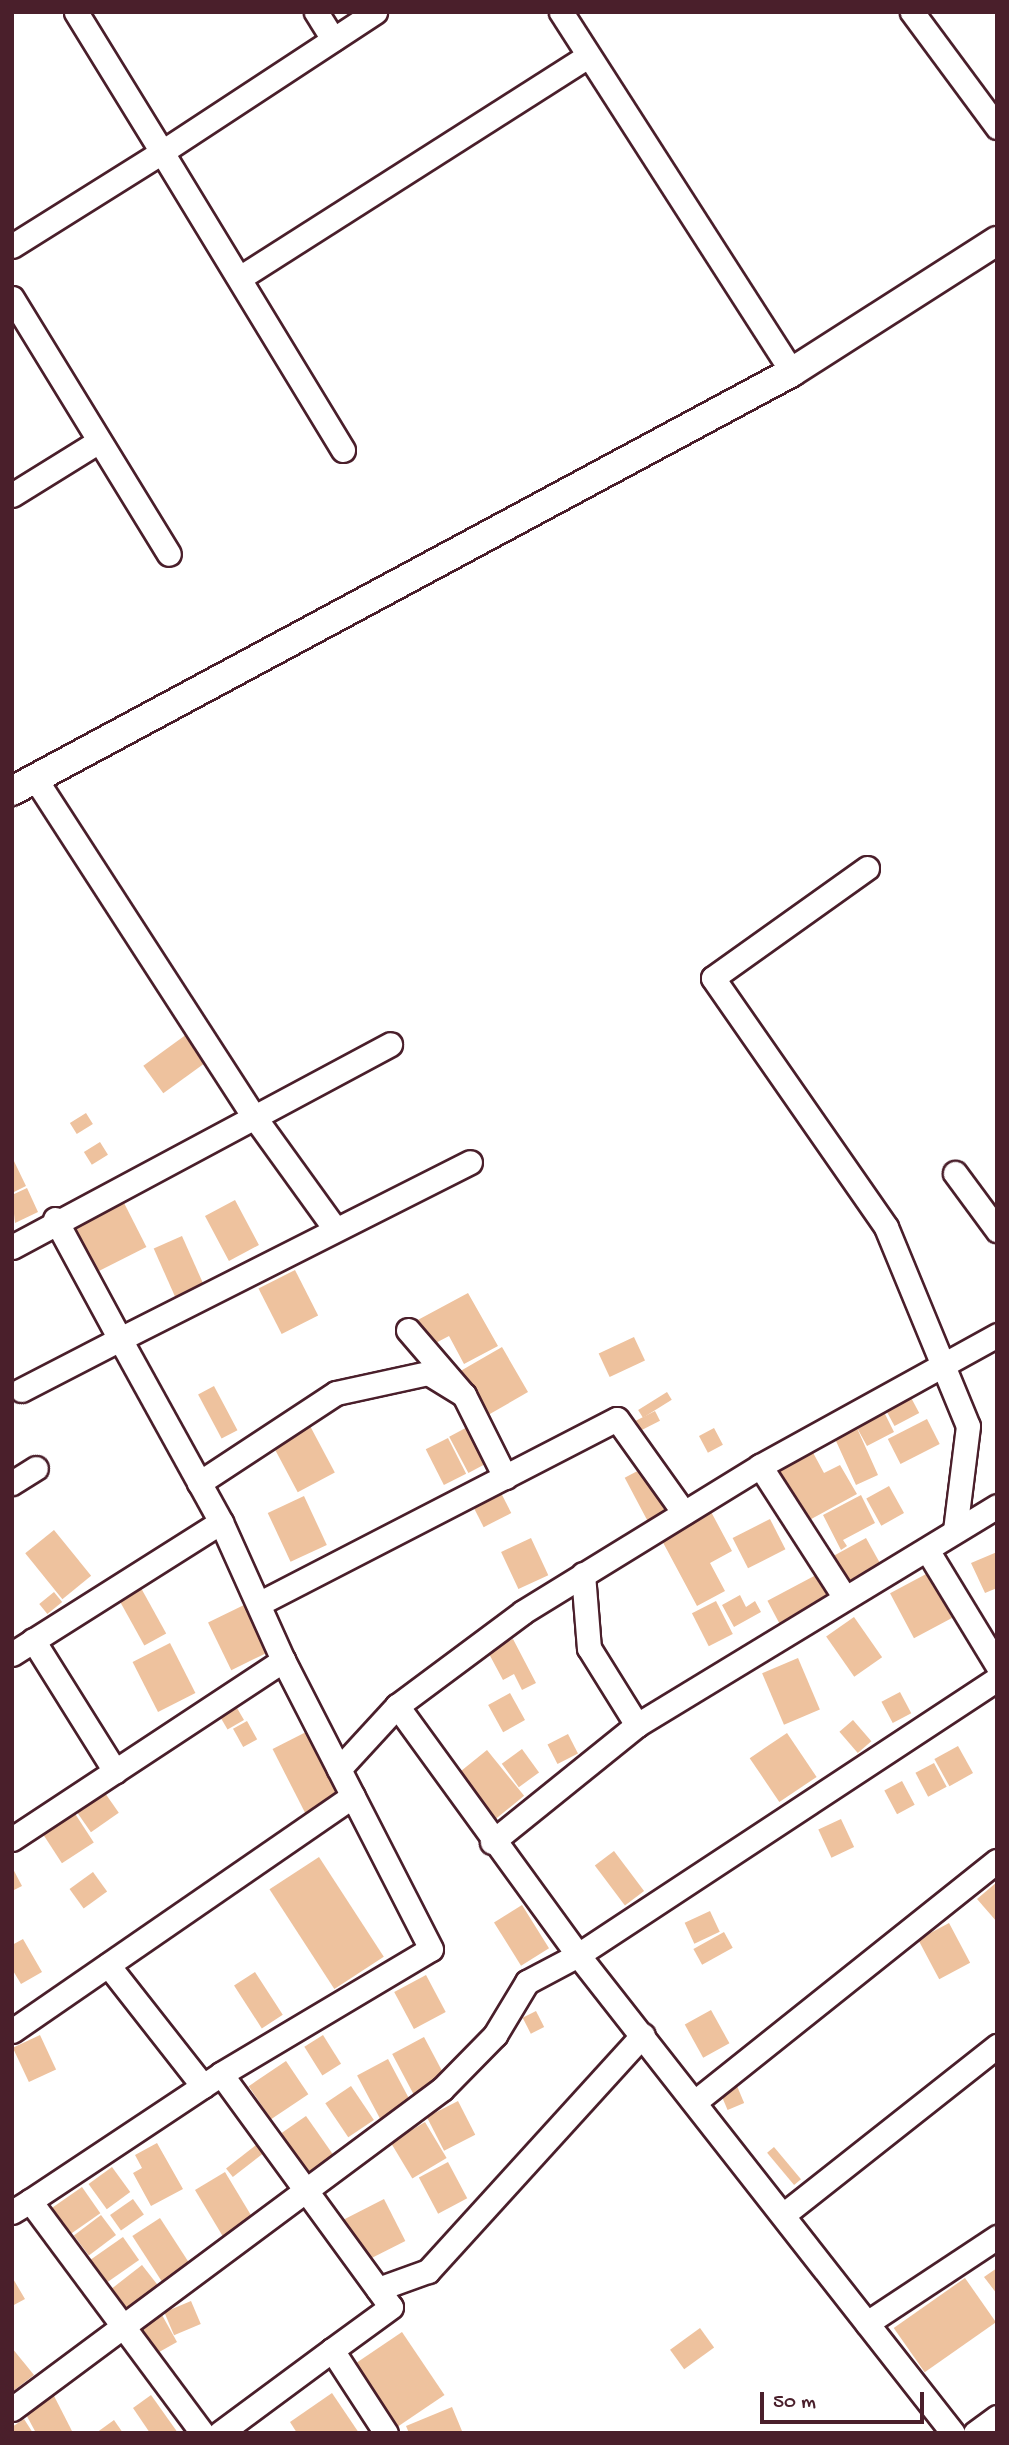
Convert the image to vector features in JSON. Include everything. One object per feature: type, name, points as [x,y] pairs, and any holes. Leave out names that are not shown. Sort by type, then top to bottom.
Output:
[{"type":"street","points":[[76,12],[241,277],[343,450]]},
{"type":"street","points":[[316,12],[333,39]]},
{"type":"street","points":[[12,246],[162,152],[375,12]]},
{"type":"street","points":[[561,12],[792,372]]},
{"type":"street","points":[[912,12],[997,127]]},
{"type":"street","points":[[241,277],[588,56]]},
{"type":"street","points":[[333,1226],[24,786],[792,372],[997,241]]},
{"type":"street","points":[[12,298],[169,554]]},
{"type":"street","points":[[12,495],[99,441]]},
{"type":"street","points":[[867,869],[713,978],[886,1227],[968,1426],[955,1530]]},
{"type":"street","points":[[12,1247],[55,1219],[390,1044]]},
{"type":"street","points":[[21,1390],[333,1226],[470,1162]]},
{"type":"street","points":[[955,1173],[997,1230]]},
{"type":"street","points":[[55,1219],[221,1522],[262,1602],[283,1660],[431,1949],[212,2080],[21,2206],[125,2330],[202,2433]]},
{"type":"street","points":[[408,1330],[464,1395],[505,1477]]},
{"type":"street","points":[[339,1769],[397,1706],[583,1574],[760,1466],[997,1335]]},
{"type":"street","points":[[199,1483],[336,1393],[428,1373],[464,1395]]},
{"type":"street","points":[[262,1602],[617,1419],[684,1513]]},
{"type":"street","points":[[760,1466],[843,1595]]},
{"type":"street","points":[[12,1483],[36,1468]]},
{"type":"street","points":[[492,1842],[637,1725],[843,1595],[929,1553],[955,1530],[997,1506]]},
{"type":"street","points":[[12,1654],[221,1522]]},
{"type":"street","points":[[929,1553],[997,1665]]},
{"type":"street","points":[[583,1574],[589,1648],[637,1725]]},
{"type":"street","points":[[33,1640],[115,1771]]},
{"type":"street","points":[[12,1839],[283,1660]]},
{"type":"street","points":[[12,2409],[125,2330],[470,2065],[527,1982],[578,1955],[997,1679]]},
{"type":"street","points":[[397,1706],[492,1842],[578,1955],[696,2101],[953,2433]]},
{"type":"street","points":[[12,2031],[353,1796]]},
{"type":"street","points":[[696,2101],[997,1861]]},
{"type":"street","points":[[108,1965],[309,2189],[391,2307],[220,2433]]},
{"type":"street","points":[[378,2289],[428,2271],[643,2035]]},
{"type":"street","points":[[783,2215],[997,2046]]},
{"type":"street","points":[[867,2323],[997,2237]]},
{"type":"street","points":[[332,2350],[386,2433]]},
{"type":"street","points":[[975,2433],[997,2417]]},
{"type":"building","points":[[187,1034],[207,1062],[163,1093],[143,1066]]},
{"type":"building","points":[[86,1113],[93,1124],[77,1134],[70,1123]]},
{"type":"building","points":[[100,1142],[108,1155],[92,1165],[84,1152]]},
{"type":"building","points":[[12,1157],[26,1186],[12,1193]]},
{"type":"building","points":[[27,1188],[38,1212],[15,1223],[12,1195]]},
{"type":"building","points":[[121,1197],[146,1247],[97,1272],[72,1222]]},
{"type":"building","points":[[235,1200],[259,1245],[229,1261],[205,1216]]},
{"type":"building","points":[[182,1236],[206,1290],[178,1303],[154,1249]]},
{"type":"building","points":[[295,1270],[318,1315],[282,1334],[258,1289]]},
{"type":"building","points":[[468,1293],[498,1346],[464,1364],[449,1336],[428,1347],[414,1322]]},
{"type":"building","points":[[634,1337],[645,1361],[610,1377],[599,1353]]},
{"type":"building","points":[[502,1347],[528,1392],[487,1416],[461,1370]]},
{"type":"building","points":[[214,1386],[237,1430],[222,1439],[198,1394]]},
{"type":"building","points":[[907,1390],[919,1413],[894,1426],[882,1403]]},
{"type":"building","points":[[667,1392],[672,1400],[643,1418],[638,1410]]},
{"type":"building","points":[[880,1404],[894,1432],[867,1446],[856,1426],[878,1475],[856,1485],[831,1430]]},
{"type":"building","points":[[655,1411],[660,1421],[637,1433],[632,1423]]},
{"type":"building","points":[[927,1419],[940,1444],[901,1464],[888,1439]]},
{"type":"building","points":[[309,1424],[335,1473],[298,1492],[272,1444]]},
{"type":"building","points":[[473,1424],[492,1460],[468,1473],[449,1437]]},
{"type":"building","points":[[714,1428],[723,1445],[708,1453],[699,1436]]},
{"type":"building","points":[[448,1438],[466,1474],[444,1485],[426,1449]]},
{"type":"building","points":[[810,1447],[824,1473],[840,1465],[857,1494],[804,1523],[773,1467]]},
{"type":"building","points":[[645,1467],[669,1513],[649,1524],[625,1478]]},
{"type":"building","points":[[889,1486],[904,1513],[881,1526],[866,1499]]},
{"type":"building","points":[[499,1489],[511,1513],[484,1527],[471,1503]]},
{"type":"building","points":[[861,1495],[875,1523],[843,1540],[847,1546],[841,1550],[823,1515]]},
{"type":"building","points":[[304,1496],[327,1545],[291,1562],[268,1513]]},
{"type":"building","points":[[709,1508],[732,1551],[710,1563],[725,1591],[697,1606],[659,1535]]},
{"type":"building","points":[[770,1519],[785,1549],[748,1568],[733,1538]]},
{"type":"building","points":[[54,1530],[91,1576],[62,1599],[25,1553]]},
{"type":"building","points":[[531,1538],[548,1575],[518,1589],[501,1552]]},
{"type":"building","points":[[866,1538],[880,1563],[842,1585],[828,1559]]},
{"type":"building","points":[[997,1552],[997,1588],[985,1593],[971,1563]]},
{"type":"building","points":[[928,1573],[952,1618],[914,1638],[890,1593]]},
{"type":"building","points":[[816,1575],[829,1599],[780,1625],[767,1601]]},
{"type":"building","points":[[141,1588],[166,1633],[144,1646],[119,1600]]},
{"type":"building","points":[[54,1592],[62,1602],[47,1614],[39,1604]]},
{"type":"building","points":[[740,1595],[746,1607],[755,1601],[761,1612],[734,1627],[722,1605]]},
{"type":"building","points":[[716,1601],[733,1634],[709,1646],[692,1613]]},
{"type":"building","points":[[244,1605],[267,1653],[231,1670],[208,1623]]},
{"type":"building","points":[[854,1617],[882,1657],[854,1677],[826,1637]]},
{"type":"building","points":[[513,1639],[536,1683],[522,1690],[514,1674],[503,1680],[488,1652]]},
{"type":"building","points":[[170,1643],[195,1693],[158,1712],[133,1662]]},
{"type":"building","points":[[798,1658],[820,1710],[784,1725],[762,1673]]},
{"type":"building","points":[[900,1692],[911,1713],[893,1723],[881,1702]]},
{"type":"building","points":[[510,1693],[525,1720],[503,1732],[488,1705]]},
{"type":"building","points":[[237,1708],[244,1720],[228,1730],[221,1718]]},
{"type":"building","points":[[853,1720],[871,1741],[858,1753],[839,1732]]},
{"type":"building","points":[[247,1721],[257,1739],[243,1747],[233,1729]]},
{"type":"building","points":[[310,1730],[343,1795],[306,1814],[273,1749]]},
{"type":"building","points":[[787,1733],[817,1777],[779,1802],[750,1758]]},
{"type":"building","points":[[568,1734],[578,1754],[557,1764],[548,1744]]},
{"type":"building","points":[[958,1746],[973,1773],[949,1786],[934,1759]]},
{"type":"building","points":[[522,1749],[539,1772],[519,1787],[502,1764]]},
{"type":"building","points":[[487,1750],[524,1796],[491,1823],[454,1777]]},
{"type":"building","points":[[934,1763],[947,1787],[928,1797],[915,1773]]},
{"type":"building","points":[[902,1781],[915,1805],[897,1814],[884,1790]]},
{"type":"building","points":[[105,1793],[119,1813],[91,1832],[77,1813]]},
{"type":"building","points":[[72,1809],[94,1843],[62,1863],[40,1830]]},
{"type":"building","points":[[841,1819],[854,1847],[831,1858],[818,1830]]},
{"type":"building","points":[[614,1851],[644,1891],[625,1905],[595,1865]]},
{"type":"building","points":[[319,1857],[384,1957],[334,1989],[270,1889]]},
{"type":"building","points":[[12,1867],[22,1886],[12,1891]]},
{"type":"building","points":[[93,1872],[107,1891],[84,1908],[70,1889]]},
{"type":"building","points":[[997,1882],[997,1922],[977,1899]]},
{"type":"building","points":[[522,1905],[549,1948],[521,1966],[494,1922]]},
{"type":"building","points":[[710,1911],[720,1932],[694,1944],[685,1923]]},
{"type":"building","points":[[949,1923],[970,1963],[939,1979],[918,1939]]},
{"type":"building","points":[[724,1932],[733,1948],[702,1965],[693,1949]]},
{"type":"building","points":[[23,1939],[42,1972],[21,1984],[12,1969],[12,1945]]},
{"type":"building","points":[[255,1972],[283,2015],[262,2028],[234,1986]]},
{"type":"building","points":[[426,1975],[446,2012],[414,2029],[394,1992]]},
{"type":"building","points":[[711,2010],[729,2043],[703,2058],[685,2025]]},
{"type":"building","points":[[536,2011],[544,2027],[531,2034],[523,2018]]},
{"type":"building","points":[[40,2035],[56,2069],[29,2082],[13,2048]]},
{"type":"building","points":[[323,2035],[341,2064],[322,2075],[304,2047]]},
{"type":"building","points":[[424,2037],[445,2077],[413,2094],[392,2054]]},
{"type":"building","points":[[388,2059],[411,2102],[380,2119],[357,2075]]},
{"type":"building","points":[[286,2061],[308,2094],[271,2119],[249,2086]]},
{"type":"building","points":[[734,2079],[744,2103],[728,2110],[717,2086]]},
{"type":"building","points":[[351,2086],[374,2120],[348,2137],[325,2103]]},
{"type":"building","points":[[458,2101],[475,2135],[444,2151],[427,2117]]},
{"type":"building","points":[[306,2116],[336,2159],[307,2179],[277,2136]]},
{"type":"building","points":[[425,2122],[447,2158],[412,2179],[391,2143]]},
{"type":"building","points":[[157,2143],[183,2189],[151,2206],[133,2173],[142,2168],[135,2155]]},
{"type":"building","points":[[256,2145],[263,2154],[233,2177],[226,2168]]},
{"type":"building","points":[[774,2147],[801,2179],[794,2185],[767,2153]]},
{"type":"building","points":[[448,2162],[467,2198],[438,2214],[419,2177]]},
{"type":"building","points":[[112,2167],[130,2192],[107,2209],[89,2184]]},
{"type":"building","points":[[225,2172],[253,2218],[223,2236],[195,2190]]},
{"type":"building","points":[[82,2187],[100,2213],[68,2236],[50,2209]]},
{"type":"building","points":[[133,2199],[144,2215],[121,2231],[110,2215]]},
{"type":"building","points":[[384,2199],[405,2241],[365,2261],[344,2219]]},
{"type":"building","points":[[101,2215],[116,2235],[89,2255],[74,2235]]},
{"type":"building","points":[[160,2218],[190,2265],[163,2283],[132,2236]]},
{"type":"building","points":[[123,2237],[139,2260],[105,2283],[89,2261]]},
{"type":"building","points":[[142,2265],[159,2287],[127,2312],[110,2290]]},
{"type":"building","points":[[997,2268],[997,2294],[984,2277]]},
{"type":"building","points":[[12,2277],[25,2299],[12,2306]]},
{"type":"building","points":[[965,2278],[996,2322],[925,2372],[894,2328]]},
{"type":"building","points":[[191,2301],[201,2324],[174,2335],[164,2312]]},
{"type":"building","points":[[162,2315],[177,2342],[154,2355],[139,2328]]},
{"type":"building","points":[[700,2328],[714,2347],[684,2369],[670,2350]]},
{"type":"building","points":[[402,2332],[444,2395],[393,2430],[351,2367]]},
{"type":"building","points":[[12,2348],[34,2375],[12,2392]]},
{"type":"building","points":[[52,2392],[73,2433],[36,2433],[22,2407]]},
{"type":"building","points":[[332,2393],[359,2433],[297,2433],[290,2422]]},
{"type":"building","points":[[151,2395],[178,2433],[150,2433],[133,2408]]},
{"type":"building","points":[[452,2407],[462,2431],[409,2433],[406,2426]]},
{"type":"building","points":[[24,2419],[33,2433],[12,2433],[12,2427]]},
{"type":"building","points":[[114,2420],[123,2433],[96,2433]]}]
